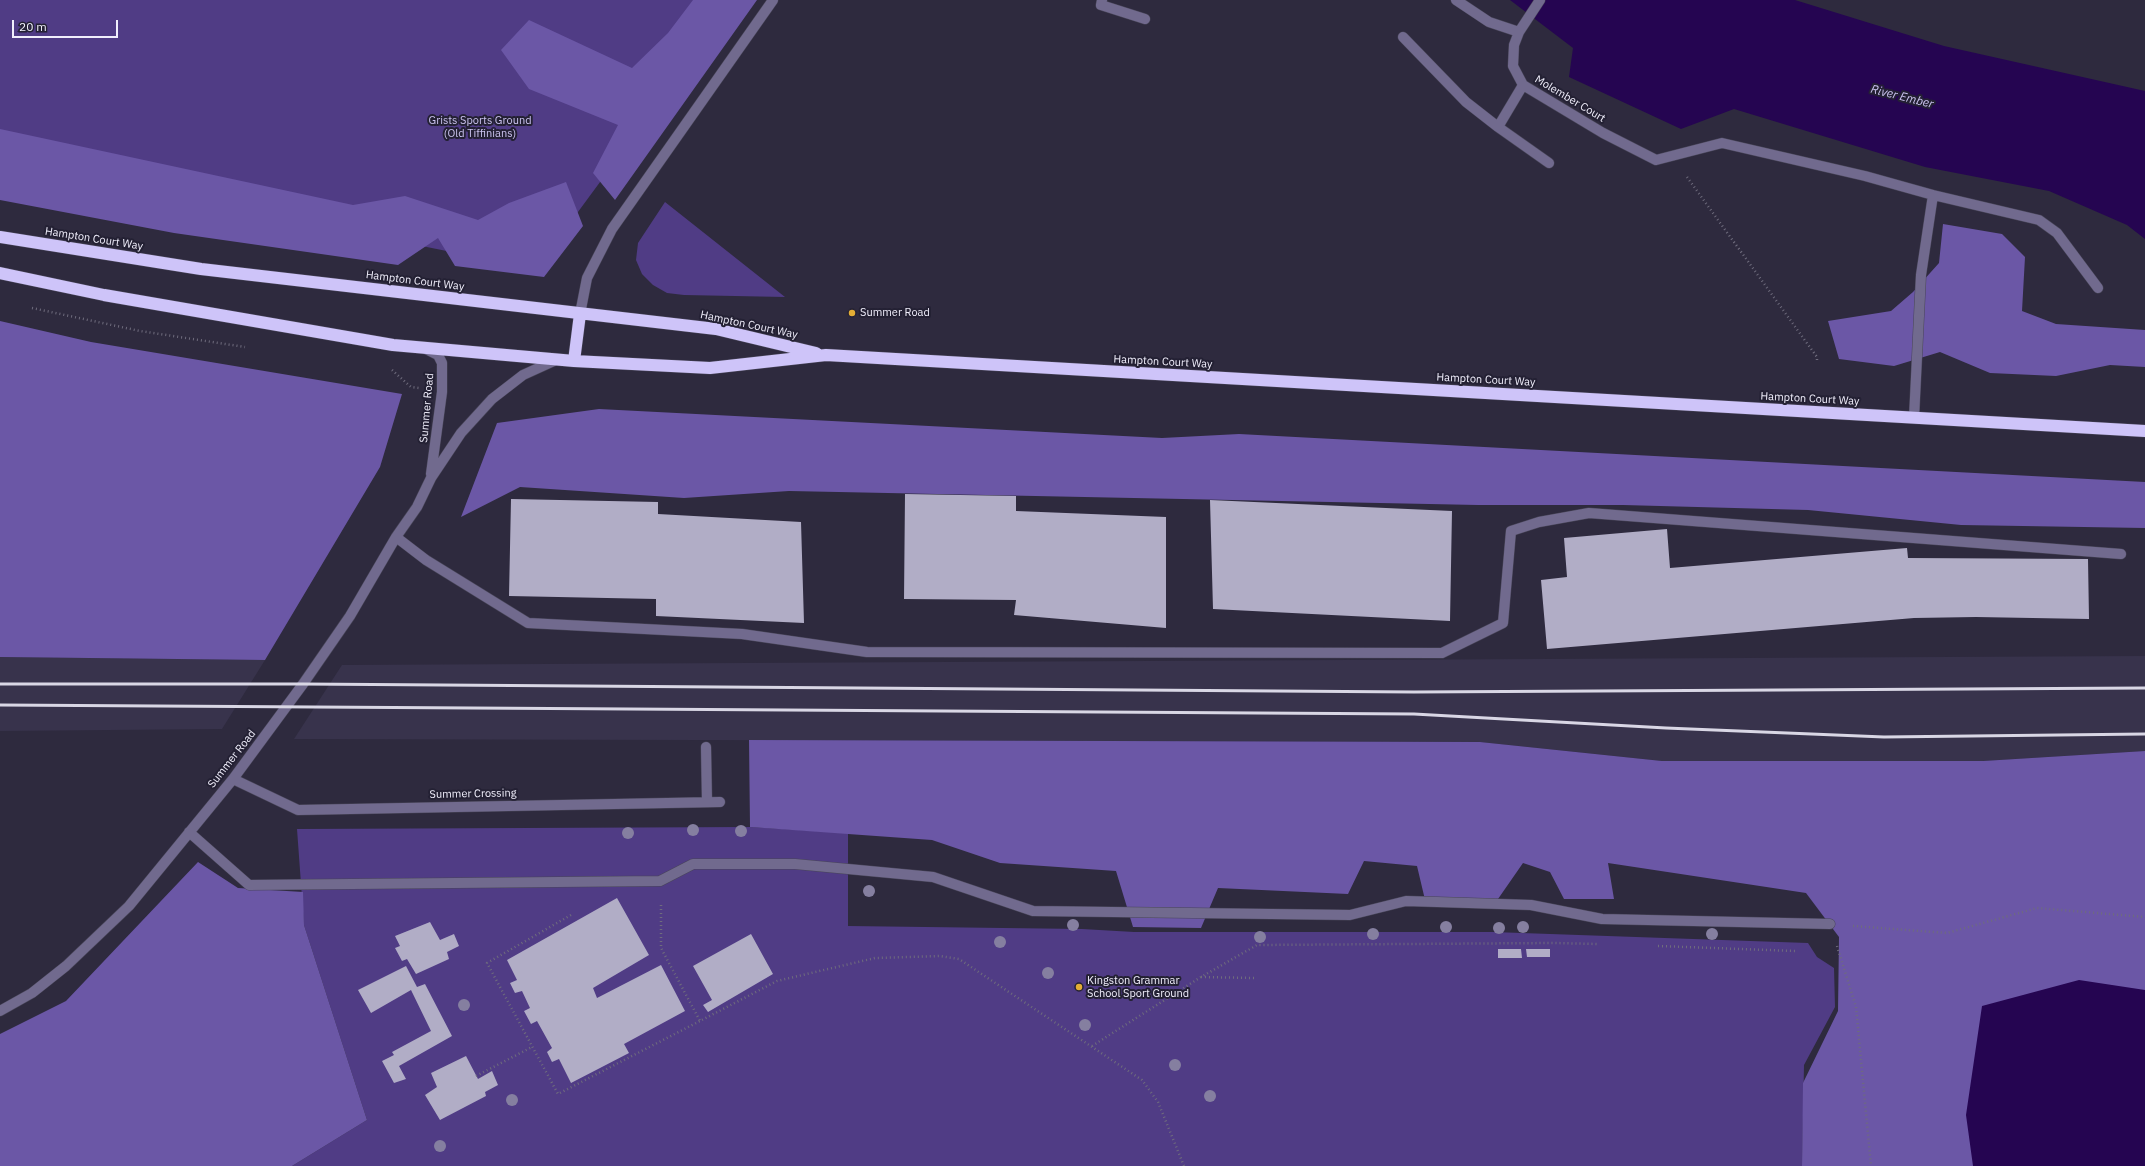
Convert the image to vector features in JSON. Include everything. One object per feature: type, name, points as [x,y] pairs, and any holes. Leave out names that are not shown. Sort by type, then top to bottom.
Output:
[{"type":"highway","name":"Hampton Court Way","points":[[0,237],[201,269],[716,329],[826,355]]},
{"type":"highway","name":"Hampton Court Way","points":[[0,273],[104,295],[426,349],[556,360],[710,368],[826,355],[2145,431]]},
{"type":"highway","points":[[574,361],[580,314]]},
{"type":"street","points":[[580,314],[587,278],[612,229],[773,0]]},
{"type":"street","points":[[1102,0],[1101,5],[1145,19]]},
{"type":"street","points":[[1456,0],[1489,22],[1519,32]]},
{"type":"street","name":"Molember Court","points":[[1540,0],[1519,32],[1514,45],[1513,66],[1523,85],[1603,133],[1656,160]]},
{"type":"street","points":[[1403,37],[1466,102],[1498,127],[1549,162]]},
{"type":"street","points":[[1498,127],[1523,85]]},
{"type":"street","points":[[1656,160],[1722,143],[1865,176],[1933,195],[2039,220],[2057,233],[2098,288]]},
{"type":"street","points":[[1914,418],[1921,275],[1933,195]]},
{"type":"street","name":"Summer Road","points":[[426,349],[438,355],[442,363],[442,392],[431,478]]},
{"type":"street","name":"Summer Road","points":[[0,1011],[32,993],[66,966],[129,906],[233,779],[291,702],[350,616],[396,537],[417,507],[431,478],[461,433],[492,400],[523,375],[556,360]]},
{"type":"street","points":[[396,537],[426,560],[528,623],[742,634],[867,652],[1442,653],[1503,623],[1511,532],[1539,522],[1589,513],[2121,554]]},
{"type":"street","points":[[706,747],[707,802]]},
{"type":"street","name":"Summer Crossing","points":[[233,779],[298,810],[720,802]]},
{"type":"street","points":[[189,832],[249,885],[660,881],[693,864],[795,864],[933,877],[1033,911],[1350,916],[1406,901],[1531,905],[1602,918],[1830,924]]},
{"type":"path","points":[[1656,160],[1682,170],[1817,357],[1817,362]]},
{"type":"path","points":[[31,307],[140,331],[249,348]]},
{"type":"path","points":[[390,369],[411,387],[442,392]]},
{"type":"path","points":[[660,881],[661,948],[700,1020]]},
{"type":"path","points":[[1871,1166],[1856,1007],[1830,924],[1947,934],[2037,908],[2145,917]]},
{"type":"path","points":[[571,915],[487,963],[558,1094],[777,981],[875,958],[940,956],[959,959],[1142,1080],[1158,1102],[1184,1166]]},
{"type":"path","points":[[1092,1046],[1201,977],[1257,945],[1603,944]]},
{"type":"path","points":[[1651,946],[1794,951]]},
{"type":"path","points":[[1201,977],[1254,978]]},
{"type":"path","points":[[476,1076],[532,1047]]},
{"type":"shaded area","points":[[693,0],[757,0],[615,200],[593,173],[618,125],[529,89],[501,50],[529,20],[632,68],[668,33]]},
{"type":"shaded area","points":[[0,129],[353,205],[405,196],[478,220],[509,203],[566,182],[583,226],[544,277],[455,266],[438,238],[398,265],[174,233],[0,200]]},
{"type":"shaded area","points":[[1943,224],[2002,234],[2025,257],[2022,311],[2056,324],[2145,330],[2145,367],[2110,365],[2056,376],[1990,373],[1940,352],[1894,366],[1839,359],[1828,321],[1891,311],[1913,292],[1939,263]]},
{"type":"shaded area","points":[[0,321],[91,342],[402,394],[380,467],[265,660],[0,657]]},
{"type":"shaded area","points":[[599,409],[1162,438],[1239,434],[2145,482],[2145,528],[1961,525],[1808,510],[1623,505],[1478,505],[789,491],[684,498],[520,487],[461,517],[497,423]]},
{"type":"shaded area","points":[[2145,656],[2145,751],[1983,761],[1662,761],[1480,742],[294,739],[342,665]]},
{"type":"shaded area","points":[[0,657],[265,660],[222,729],[0,731]]},
{"type":"shaded area","points":[[749,740],[1480,742],[1662,761],[1983,761],[2145,751],[2145,1166],[1802,1166],[1803,1083],[1838,1011],[1839,937],[1806,893],[1608,863],[1614,899],[1564,899],[1550,872],[1523,863],[1498,899],[1426,904],[1417,866],[1364,861],[1348,894],[1218,888],[1201,928],[1133,927],[1116,871],[1000,863],[932,840],[750,827]]},
{"type":"shaded area","points":[[198,862],[238,888],[303,892],[304,925],[367,1120],[292,1166],[0,1166],[0,1034],[66,1001]]},
{"type":"green space","name":"Grists Sports Ground (Old Tiffinians)","points":[[0,0],[734,0],[536,269],[0,161]]},
{"type":"green space","points":[[665,202],[785,297],[684,295],[667,293],[653,285],[642,274],[636,260],[638,243]]},
{"type":"green space","name":"Kingston Grammar School Sport Ground","points":[[750,827],[848,833],[848,926],[1082,929],[1134,932],[1493,932],[1808,943],[1817,957],[1834,968],[1835,1007],[1804,1065],[1802,1166],[292,1166],[367,1120],[304,925],[297,829]]},
{"type":"water","name":"River Ember","points":[[1510,0],[1795,0],[1944,46],[2145,91],[2145,239],[2127,225],[2049,191],[1925,167],[1734,109],[1681,129],[1569,77],[1573,48]]},
{"type":"water","points":[[2079,980],[2145,990],[2145,1166],[1973,1166],[1966,1115],[1982,1006]]},
{"type":"building","points":[[905,494],[1016,496],[1016,511],[1166,517],[1166,628],[1014,615],[1016,600],[904,599]]},
{"type":"building","points":[[511,499],[658,502],[658,514],[801,522],[804,623],[656,616],[656,599],[509,596]]},
{"type":"building","points":[[1210,500],[1452,511],[1450,621],[1213,609]]},
{"type":"building","points":[[1667,529],[1670,568],[1907,548],[1908,558],[2088,559],[2089,619],[1976,617],[1914,618],[1547,649],[1541,580],[1567,577],[1564,538]]},
{"type":"building","points":[[617,898],[649,955],[593,988],[597,998],[661,965],[685,1011],[624,1044],[629,1053],[571,1083],[559,1059],[552,1062],[547,1052],[552,1048],[537,1021],[531,1024],[524,1011],[530,1008],[522,991],[515,993],[510,983],[517,980],[507,960]]},
{"type":"building","points":[[430,922],[440,940],[454,934],[459,946],[447,952],[449,959],[416,974],[407,959],[402,961],[395,948],[400,946],[395,936]]},
{"type":"building","points":[[751,934],[773,974],[708,1012],[703,1005],[712,1000],[693,966]]},
{"type":"building","points":[[1498,949],[1521,949],[1522,958],[1498,958]]},
{"type":"building","points":[[1526,949],[1550,949],[1550,957],[1527,957]]},
{"type":"building","points":[[406,966],[417,987],[425,984],[452,1036],[399,1066],[406,1079],[394,1083],[382,1061],[394,1055],[392,1052],[431,1031],[411,990],[371,1013],[358,990]]},
{"type":"building","points":[[466,1056],[478,1079],[492,1071],[498,1085],[485,1092],[486,1096],[440,1120],[425,1095],[437,1087],[431,1073]]},
{"type":"railway","points":[[0,684],[303,684],[1414,692],[2145,688]]},
{"type":"railway","points":[[0,705],[1414,714],[1666,728],[1884,737],[2145,734]]},
{"type":"place","name":"Summer Road","points":[[852,313]]},
{"type":"place","name":"Kingston Grammar School Sport Ground","points":[[1079,987]]}]
